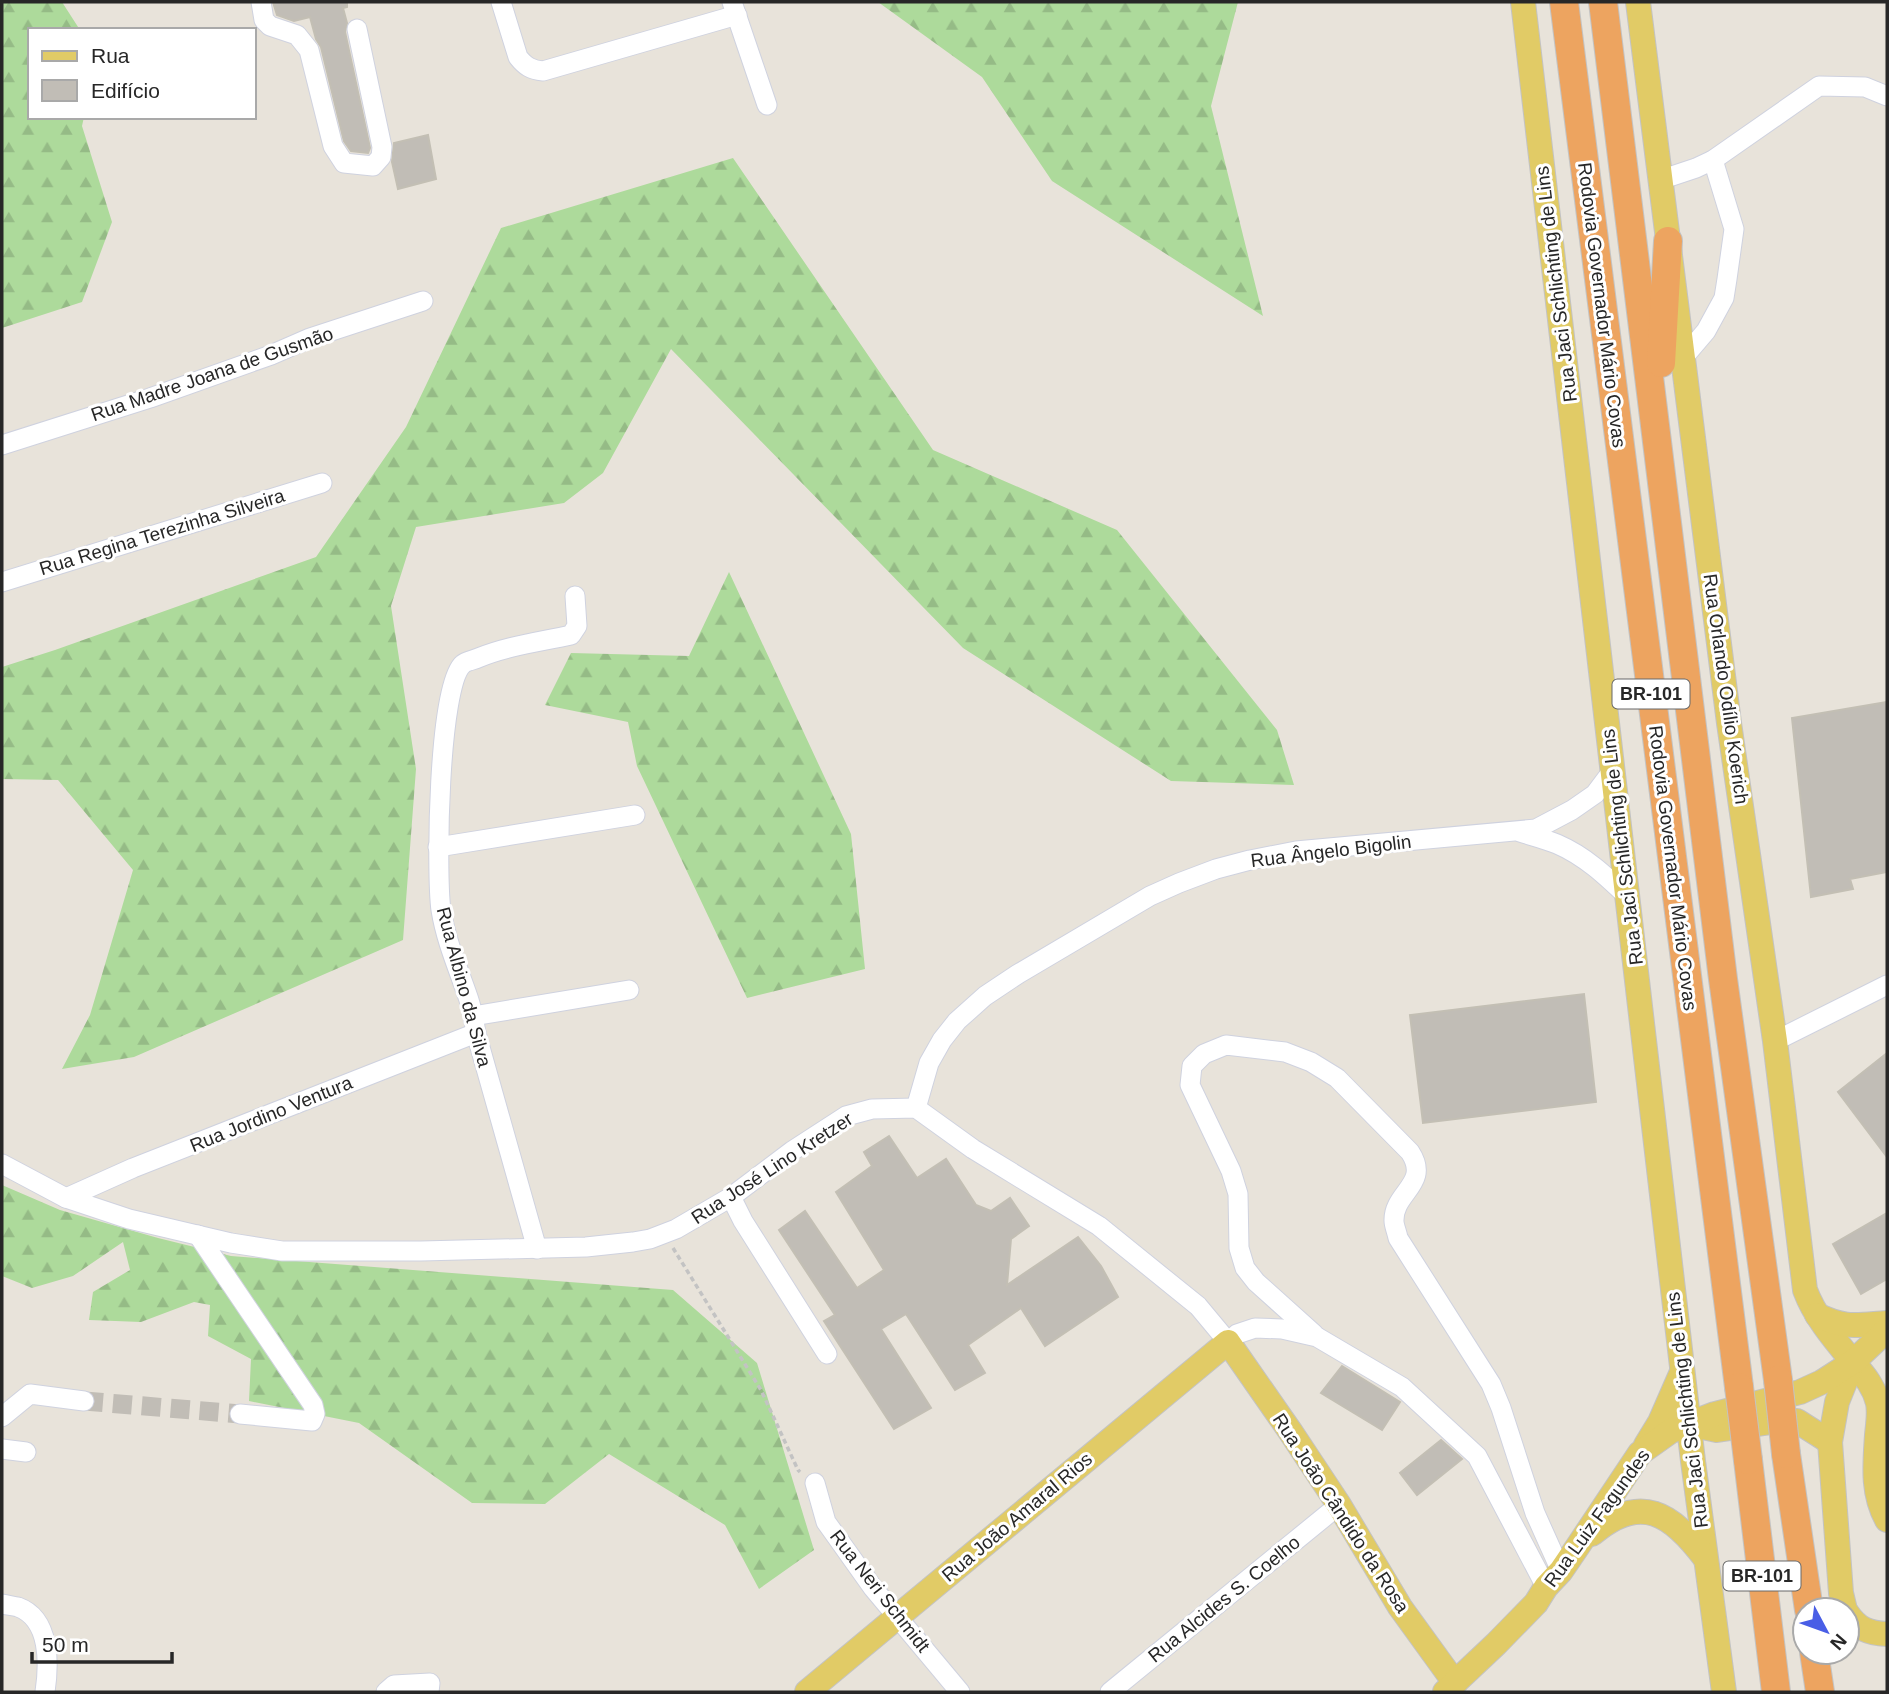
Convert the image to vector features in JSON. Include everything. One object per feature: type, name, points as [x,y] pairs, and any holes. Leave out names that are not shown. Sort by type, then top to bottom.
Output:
[{"type":"highway","name":"Rodovia Governador Mário Covas","points":[[1564,2],[1776,1692]]},
{"type":"highway","name":"Rodovia Governador Mário Covas","points":[[1603,2],[1723,979],[1807,1596]]},
{"type":"highway","points":[[1657,435],[1668,241]]},
{"type":"highway","points":[[1816,1666],[1820,1692]]},
{"type":"main road","name":"Rua Jaci Schlichting de Lins","points":[[1522,2],[1682,1370],[1724,1692]]},
{"type":"main road","name":"Rua Orlando Odílio Koerich","points":[[1638,2],[1729,723],[1776,1041],[1805,1290],[1816,1314],[1864,1374],[1874,1391],[1878,1405],[1875,1489],[1887,1520]]},
{"type":"main road","points":[[1816,1314],[1835,1324],[1853,1326],[1887,1323]]},
{"type":"main road","name":"Rua Luiz Fagundes","points":[[1450,1688],[1536,1603],[1640,1453],[1671,1431],[1714,1414],[1800,1392],[1822,1382],[1853,1362],[1887,1330]]},
{"type":"main road","name":"Rua João Cândido da Rosa","points":[[1228,1342],[1339,1506],[1450,1688]]},
{"type":"main road","name":"Rua João Amaral Rios","points":[[807,1692],[1228,1342]]},
{"type":"main road","points":[[1842,1596],[1830,1442],[1837,1402],[1853,1362]]},
{"type":"main road","points":[[1640,1453],[1660,1422],[1682,1370]]},
{"type":"main road","points":[[1689,1424],[1717,1430],[1778,1421],[1797,1422],[1830,1442]]},
{"type":"main road","points":[[1578,1546],[1604,1524],[1639,1511],[1659,1515],[1676,1524],[1705,1558]]},
{"type":"main road","points":[[1861,1628],[1870,1632],[1887,1634]]},
{"type":"street","points":[[261,2],[264,20],[270,26],[297,35],[309,50],[333,146],[344,163],[373,166],[381,158],[382,147],[357,29]]},
{"type":"street","points":[[501,2],[518,57],[532,70],[543,71],[734,9],[767,105]]},
{"type":"street","points":[[1660,180],[1713,160],[1819,86],[1865,87],[1887,96]]},
{"type":"street","points":[[1683,358],[1706,331],[1724,298],[1727,279],[1734,229],[1713,160]]},
{"type":"street","name":"Rua Madre Joana de Gusmão","points":[[2,445],[150,398],[310,338],[422,302]]},
{"type":"street","name":"Rua Regina Terezinha Silveira","points":[[2,582],[322,484]]},
{"type":"street","name":"Rua Albino da Silva","points":[[537,1249],[469,999],[447,939],[441,912],[438,887],[439,797],[449,697],[454,677],[463,664],[495,651],[570,635],[577,626],[575,596]]},
{"type":"street","name":"Rua Ângelo Bigolin","points":[[916,1108],[929,1063],[957,1021],[985,996],[1150,896],[1216,869],[1296,851],[1536,829],[1595,794],[1613,770]]},
{"type":"street","points":[[438,847],[635,815]]},
{"type":"street","points":[[1515,831],[1556,844],[1579,856],[1604,874],[1628,897]]},
{"type":"street","points":[[1776,1041],[1887,985]]},
{"type":"street","name":"Rua Jordino Ventura","points":[[66,1198],[475,1024],[629,990]]},
{"type":"street","points":[[1226,1045],[1285,1052],[1311,1062],[1337,1078],[1416,1162],[1417,1173],[1395,1211],[1393,1223],[1398,1238],[1490,1384],[1501,1408],[1553,1579],[1477,1456],[1402,1387],[1317,1336],[1256,1282],[1245,1268],[1239,1248],[1238,1194],[1231,1171],[1191,1085],[1192,1066],[1204,1054],[1226,1045]]},
{"type":"street","points":[[916,1108],[973,1149],[1099,1226],[1198,1306],[1228,1342],[1237,1334],[1255,1328],[1282,1329],[1317,1336]]},
{"type":"street","name":"Rua José Lino Kretzer","points":[[2,1164],[66,1198],[129,1219],[231,1243],[282,1251],[586,1247],[633,1242],[664,1234],[690,1222],[731,1197],[792,1151],[846,1116],[872,1109],[916,1108]]},
{"type":"street","points":[[731,1197],[743,1221],[827,1354]]},
{"type":"street","points":[[198,1235],[313,1405],[315,1414],[312,1421],[240,1414]]},
{"type":"street","points":[[2,1417],[30,1394],[84,1401]]},
{"type":"street","points":[[2,1449],[26,1452]]},
{"type":"street","name":"Rua Neri Schmidt","points":[[815,1483],[826,1522],[873,1588],[960,1692]]},
{"type":"street","name":"Rua Alcides S. Coelho","points":[[1110,1692],[1339,1506]]},
{"type":"street","points":[[2,1604],[20,1608],[31,1615],[43,1632],[47,1648],[45,1692]]},
{"type":"street","points":[[386,1692],[394,1685],[430,1683],[429,1692]]},
{"type":"path","points":[[664,1234],[761,1390],[798,1470],[815,1483]]},
{"type":"green space","points":[[2,2],[62,2],[79,28],[28,28],[28,119],[84,119],[82,126],[112,222],[82,302],[2,328]]},
{"type":"green space","points":[[878,2],[1238,2],[1211,106],[1263,316],[1052,181],[982,77]]},
{"type":"green space","points":[[733,158],[933,450],[1117,530],[1277,730],[1294,785],[1171,781],[963,648],[671,349],[603,473],[564,503],[416,527],[391,606],[416,769],[403,940],[134,1057],[62,1069],[90,1015],[133,870],[58,780],[2,779],[2,667],[316,557],[406,427],[501,228]]},
{"type":"green space","points":[[729,572],[851,834],[865,969],[747,998],[637,766],[628,722],[545,705],[571,653],[689,656]]},
{"type":"green space","points":[[2,1185],[60,1210],[231,1256],[673,1290],[757,1363],[814,1550],[759,1589],[725,1525],[609,1454],[545,1504],[472,1503],[359,1423],[249,1401],[251,1359],[208,1336],[210,1305],[194,1302],[141,1322],[89,1320],[93,1292],[130,1270],[123,1242],[73,1276],[32,1288],[2,1276]]},
{"type":"building","points":[[273,2],[347,2],[347,7],[343,8],[347,23],[345,32],[370,148],[368,153],[351,151],[344,141],[321,47],[310,17],[294,21],[277,15]]},
{"type":"building","points":[[428,135],[436,179],[398,189],[392,162],[394,143]]},
{"type":"building","points":[[1887,702],[1887,872],[1850,879],[1853,889],[1811,897],[1792,718]]},
{"type":"building","points":[[1584,994],[1596,1102],[1423,1123],[1410,1015]]},
{"type":"building","points":[[1887,1053],[1887,1157],[1838,1092]]},
{"type":"building","points":[[889,1136],[917,1178],[946,1159],[976,1205],[991,1211],[1010,1198],[1029,1226],[1011,1239],[1007,1285],[1078,1237],[1101,1266],[1118,1297],[1045,1346],[1021,1308],[968,1345],[985,1373],[955,1390],[906,1314],[881,1329],[931,1408],[894,1429],[824,1321],[835,1315],[779,1230],[805,1211],[857,1288],[884,1270],[836,1192],[872,1166],[864,1152]]},
{"type":"building","points":[[1887,1213],[1887,1279],[1861,1294],[1833,1244]]},
{"type":"building","points":[[1342,1366],[1400,1402],[1382,1430],[1321,1393]]},
{"type":"building","points":[[1441,1440],[1462,1459],[1417,1495],[1400,1473]]},
{"type":"tunnel","points":[[84,1401],[240,1414]]}]
